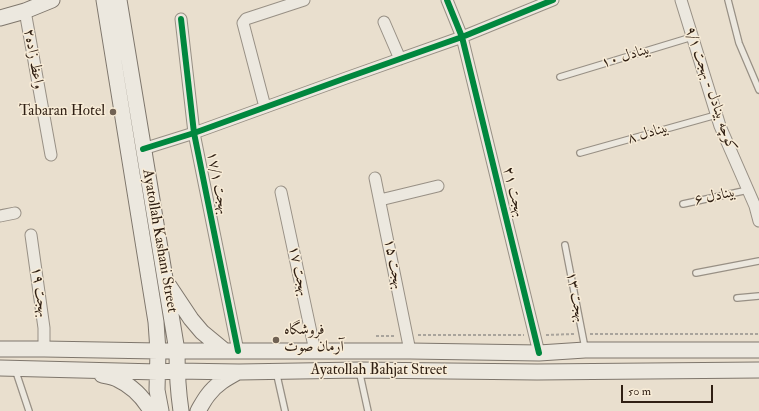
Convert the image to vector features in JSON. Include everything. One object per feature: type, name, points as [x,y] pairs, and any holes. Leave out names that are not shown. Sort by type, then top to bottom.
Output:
[{"type":"main road","points":[[0,18],[25,11],[52,0]]},
{"type":"main road","name":"Ayatollah Kashani Street","points":[[104,0],[156,322],[158,351],[157,390],[161,411]]},
{"type":"main road","name":"Ayatollah Kashani Street","points":[[119,0],[178,351],[178,394],[181,411]]},
{"type":"main road","points":[[166,282],[202,332],[231,351]]},
{"type":"main road","name":"Ayatollah Bahjat Street","points":[[0,349],[44,348],[158,351],[410,351],[539,353],[585,350],[759,350]]},
{"type":"main road","name":"Ayatollah Bahjat Street","points":[[7,368],[158,372],[359,370],[537,372],[759,370]]},
{"type":"main road","points":[[78,370],[117,379],[133,388],[146,402],[151,411]]},
{"type":"main road","points":[[198,411],[208,395],[216,386],[225,379],[239,372]]},
{"type":"street","points":[[265,107],[243,23],[246,19],[304,0]]},
{"type":"street","name":"بهجت ۲۱","points":[[447,0],[462,37],[539,353]]},
{"type":"street","points":[[143,149],[194,133],[462,37],[553,0]]},
{"type":"street","name":"کوچه بینادل - بهجت ۹/۱","points":[[681,0],[716,115],[748,190],[757,206],[759,222]]},
{"type":"street","name":"واعظ زاده۲","points":[[25,11],[51,155]]},
{"type":"street","name":"بهجت ۱۷/۱","points":[[181,19],[194,133],[231,351]]},
{"type":"street","points":[[384,22],[400,59]]},
{"type":"street","name":"بهجت ۱۵","points":[[375,178],[410,351]]},
{"type":"street","points":[[380,200],[438,186]]},
{"type":"street","name":"بهجت ۱۷","points":[[281,192],[316,351]]},
{"type":"street","points":[[0,216],[15,213]]},
{"type":"street","name":"بهجت ۱۹","points":[[31,235],[44,328],[44,348]]},
{"type":"lane","points":[[728,0],[739,43],[759,90]]},
{"type":"lane","name":"بینادل ۱۰","points":[[560,77],[692,37]]},
{"type":"lane","name":"بینادل ۸","points":[[580,153],[716,115]]},
{"type":"lane","name":"بینادل ۶","points":[[683,204],[748,190]]},
{"type":"lane","name":"بهجت ۱۳","points":[[565,244],[585,350]]},
{"type":"lane","points":[[696,273],[759,261]]},
{"type":"lane","points":[[737,298],[759,296]]},
{"type":"lane","points":[[7,368],[29,411]]},
{"type":"lane","points":[[359,370],[368,411]]},
{"type":"lane","points":[[276,371],[285,411]]},
{"type":"path","points":[[376,336],[759,334]]},
{"type":"cycle path","points":[[447,0],[462,37],[539,353]]},
{"type":"cycle path","points":[[143,149],[194,133],[462,37],[553,0]]},
{"type":"cycle path","points":[[181,19],[194,133],[238,351]]},
{"type":"place","name":"Tabaran Hotel","points":[[113,112]]},
{"type":"place","name":"فروشگاه آرمان صوت","points":[[276,340]]}]
